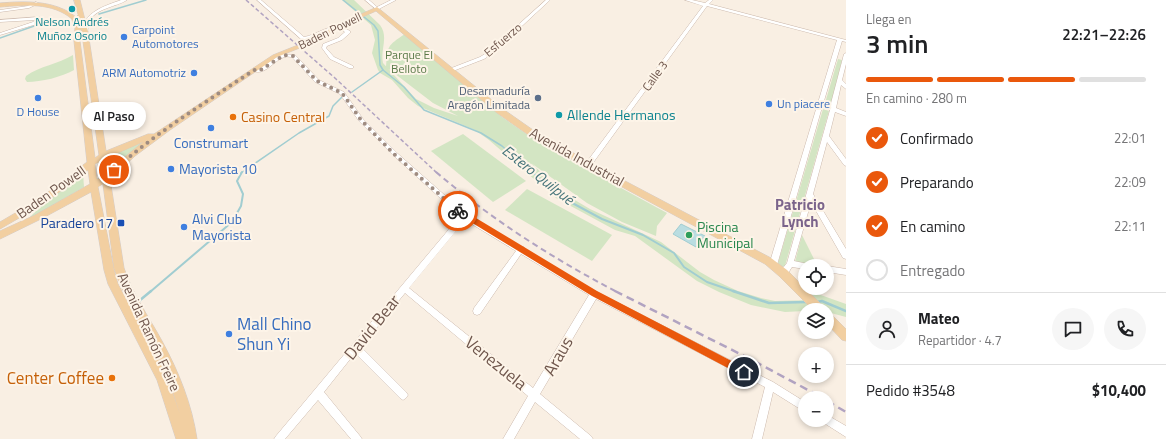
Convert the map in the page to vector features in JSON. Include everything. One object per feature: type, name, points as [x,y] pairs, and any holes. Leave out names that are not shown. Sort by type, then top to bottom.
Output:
[{"type":"main road","name":"Avenida Ramón Freire","points":[[77,0],[85,32],[119,268],[124,282],[159,346],[174,378],[189,427],[191,439]]},
{"type":"main road","points":[[0,4],[39,4],[79,10]]},
{"type":"main road","points":[[39,4],[59,8],[70,14],[75,19],[77,34]]},
{"type":"main road","name":"Baden Powell","points":[[0,234],[65,203],[94,186],[107,177],[132,154],[167,128],[275,56],[305,44],[354,18],[377,9]]},
{"type":"main road","name":"Avenida Industrial","points":[[377,9],[518,124],[548,143],[773,265],[783,272],[813,303]]},
{"type":"main road","name":"Avenida Ramón Freire","points":[[79,10],[77,34],[91,163],[109,270],[119,297],[162,378],[182,439]]},
{"type":"main road","name":"Baden Powell","points":[[0,226],[42,201],[91,163],[167,128]]},
{"type":"main road","points":[[19,226],[28,214],[42,201]]},
{"type":"main road","points":[[119,297],[128,299],[136,306]]},
{"type":"main road","points":[[834,324],[846,336]]},
{"type":"street","points":[[85,32],[87,21],[93,16],[106,8],[125,0]]},
{"type":"street","points":[[259,0],[303,38],[310,37],[325,29],[337,27],[348,32],[340,39],[325,45],[324,48],[332,58],[351,67]]},
{"type":"street","name":"Avenida Industrial","points":[[367,0],[377,9]]},
{"type":"street","name":"Baden Powell","points":[[377,9],[394,0]]},
{"type":"street","name":"Esfuerzo","points":[[451,70],[477,60],[490,53],[548,0]]},
{"type":"street","points":[[687,0],[846,41]]},
{"type":"street","name":"Calle 3","points":[[588,165],[711,0]]},
{"type":"street","points":[[0,11],[39,4]]},
{"type":"street","points":[[0,21],[39,18],[35,23],[2,34]]},
{"type":"street","points":[[773,265],[840,39]]},
{"type":"street","points":[[254,70],[259,71],[284,55],[290,55],[317,81],[344,95],[361,120],[394,154],[464,216],[594,294],[770,385],[798,403]]},
{"type":"street","points":[[783,272],[790,264],[840,81],[845,57],[834,56]]},
{"type":"street","points":[[840,81],[846,87]]},
{"type":"street","points":[[821,105],[846,114]]},
{"type":"street","points":[[826,136],[846,164]]},
{"type":"street","points":[[810,194],[846,256]]},
{"type":"street","name":"David Bear","points":[[279,439],[464,216]]},
{"type":"street","points":[[476,311],[521,249]]},
{"type":"street","points":[[790,264],[798,265]]},
{"type":"street","points":[[834,270],[846,272]]},
{"type":"street","name":"Venezuela","points":[[404,288],[588,439]]},
{"type":"street","name":"Araus","points":[[508,439],[594,294]]},
{"type":"street","points":[[356,348],[403,395]]},
{"type":"street","points":[[756,439],[770,385]]},
{"type":"street","points":[[318,393],[357,439]]},
{"type":"street","points":[[834,424],[846,432]]},
{"type":"green space","name":"Parque El Belloto","points":[[342,0],[354,0],[380,25],[384,34],[382,58],[383,63],[386,66],[388,50],[395,41],[405,34],[502,117],[544,146],[667,213],[657,226],[656,236],[622,222],[587,203],[531,163],[568,196],[590,209],[661,242],[700,272],[738,291],[775,301],[814,300],[809,295],[821,295],[846,304],[846,317],[834,314],[834,303],[798,303],[798,311],[785,312],[751,305],[719,292],[697,281],[635,236],[615,230],[556,198],[489,140],[475,130],[418,106],[408,98],[392,80],[380,73],[372,53],[375,40],[371,25]],"holes":[[[388,69],[433,103],[458,116],[434,108],[416,99]]]},
{"type":"green space","points":[[73,55],[74,70],[69,73],[39,81],[27,82],[25,79],[26,76],[43,67]]},
{"type":"green space","points":[[838,59],[842,60],[831,106],[825,103]]},
{"type":"green space","points":[[823,109],[829,111],[785,266],[781,267],[778,263]]},
{"type":"green space","points":[[463,134],[526,181],[493,202],[431,151]]},
{"type":"green space","points":[[145,141],[115,166],[112,154]]},
{"type":"green space","points":[[83,173],[84,187],[27,220],[45,202]]},
{"type":"green space","points":[[527,189],[612,235],[592,261],[505,210]]},
{"type":"green space","points":[[802,235],[814,259],[798,259],[798,262],[795,262]]},
{"type":"water","name":"Piscina Municipal","points":[[681,224],[705,236],[696,247],[673,234]]},
{"type":"waterway","points":[[99,14],[146,0]]},
{"type":"waterway","name":"Estero Quilpué","points":[[343,0],[374,25],[378,31],[380,65],[383,70]]},
{"type":"waterway","points":[[0,38],[37,25],[65,20]]},
{"type":"waterway","points":[[352,92],[383,70]]},
{"type":"waterway","name":"Estero Quilpué","points":[[383,70],[404,87],[424,110],[481,133],[502,146],[533,173]]},
{"type":"waterway","points":[[242,173],[299,133],[329,116],[333,106],[343,96]]},
{"type":"waterway","name":"Estero Quilpué","points":[[532,172],[563,198],[602,219],[643,235],[674,253],[684,267],[707,282],[736,292]]},
{"type":"waterway","points":[[150,292],[232,222],[241,206],[243,194],[237,181],[242,173]]},
{"type":"waterway","points":[[139,301],[151,291]]},
{"type":"waterway","name":"Estero Quilpué","points":[[736,292],[769,303],[807,302]]},
{"type":"waterway","name":"Estero Quilpué","points":[[817,302],[822,301],[846,311]]},
{"type":"railway","points":[[246,0],[336,79],[437,173]]},
{"type":"railway","points":[[436,172],[500,222],[569,266],[617,292]]},
{"type":"railway","points":[[615,291],[810,391]]},
{"type":"railway","points":[[834,405],[846,412]]},
{"type":"way so far","points":[[114,170],[132,154],[167,128],[254,70],[259,71],[284,55],[288,55],[293,56],[317,81],[342,93],[361,120],[394,154],[458,211]]},
{"type":"place","name":"Nelson Andrés Muñoz Osorio","points":[[72,9]]},
{"type":"place","name":"Carpoint Automotores","points":[[124,37]]},
{"type":"place","name":"ARM Automotriz","points":[[194,73]]},
{"type":"place","name":"D House","points":[[38,98]]},
{"type":"place","name":"Desarmaduría Aragón Limitada","points":[[538,98]]},
{"type":"place","name":"Un piacere","points":[[769,104]]},
{"type":"place","name":"Allende Hermanos","points":[[559,115]]},
{"type":"place","name":"Casino Central","points":[[233,117]]},
{"type":"place","name":"Construmart","points":[[211,128]]},
{"type":"place","name":"Mayorista 10","points":[[171,169]]},
{"type":"place","name":"Al Paso","points":[[114,170]]},
{"type":"place","name":"Paradero 17","points":[[121,223]]},
{"type":"place","name":"Alvi Club Mayorista","points":[[184,227]]},
{"type":"place","name":"Piscina Municipal","points":[[689,235]]},
{"type":"place","name":"Mall Chino Shun Yi","points":[[229,334]]},
{"type":"place","name":"Center Coffee","points":[[112,378]]},
{"type":"district","name":"Patricio Lynch","points":[[800,214]]},
{"type":"route","points":[[458,211],[594,294],[744,372]]}]
